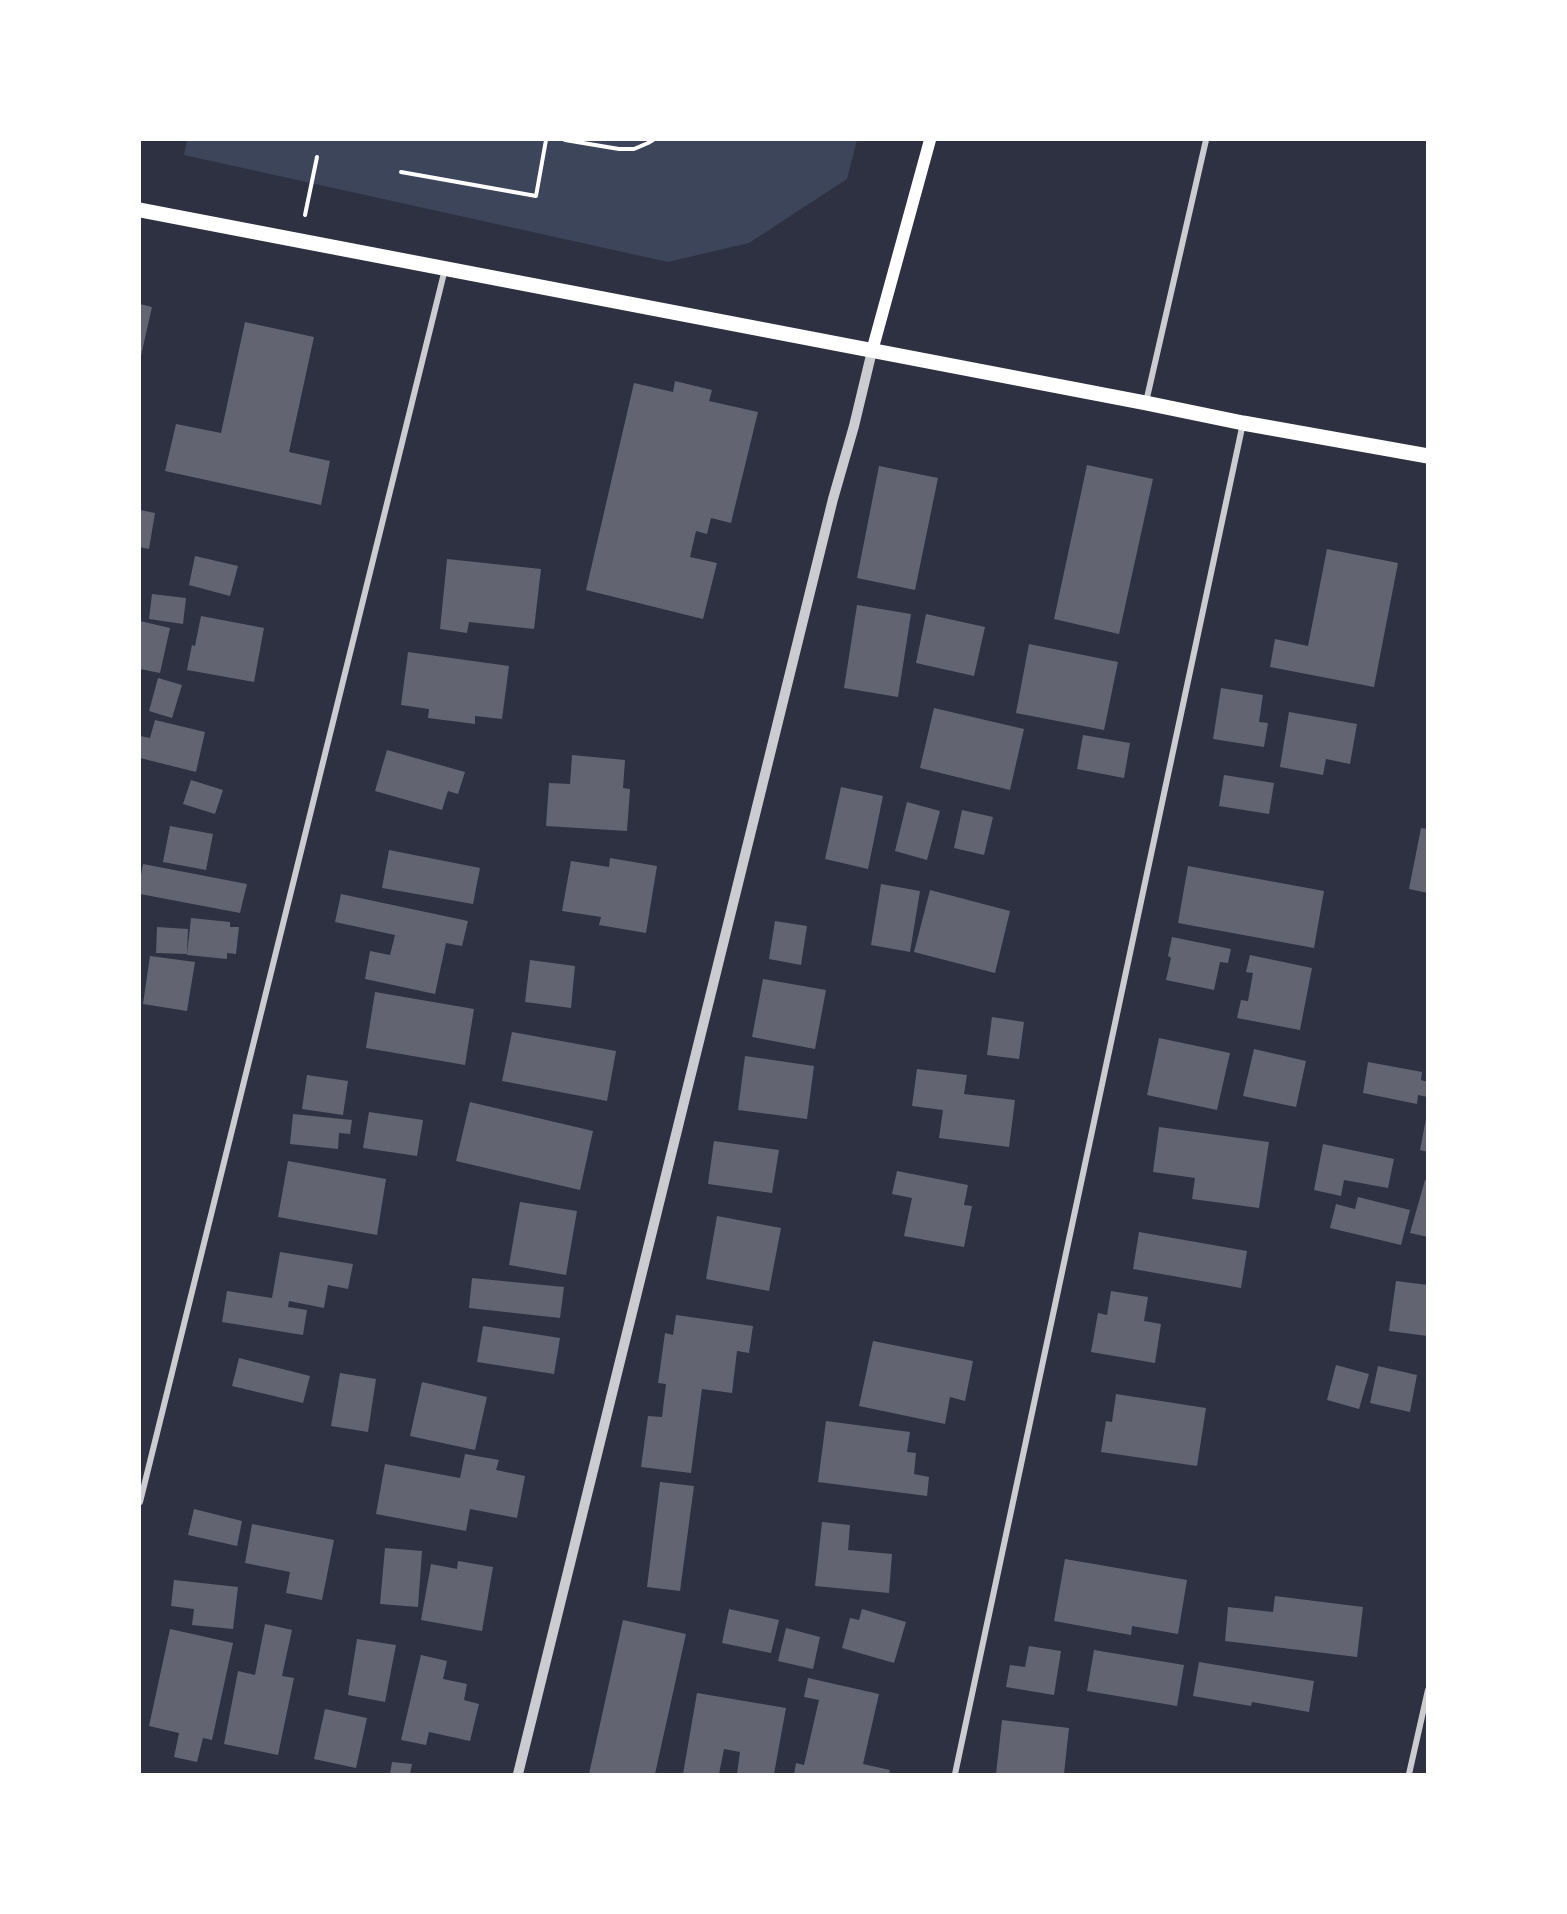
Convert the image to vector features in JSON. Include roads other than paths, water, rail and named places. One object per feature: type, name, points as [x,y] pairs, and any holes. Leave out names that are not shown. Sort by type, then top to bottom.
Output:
[{"type":"main road","points":[[872,351],[930,140]]},
{"type":"main road","points":[[140,210],[1243,423],[1428,456]]},
{"type":"street","points":[[1146,403],[1206,140]]},
{"type":"street","points":[[140,1502],[444,269]]},
{"type":"street","points":[[518,1774],[833,499],[872,351]]},
{"type":"street","points":[[955,1774],[1243,423]]},
{"type":"street","points":[[1409,1774],[1428,1690]]}]
